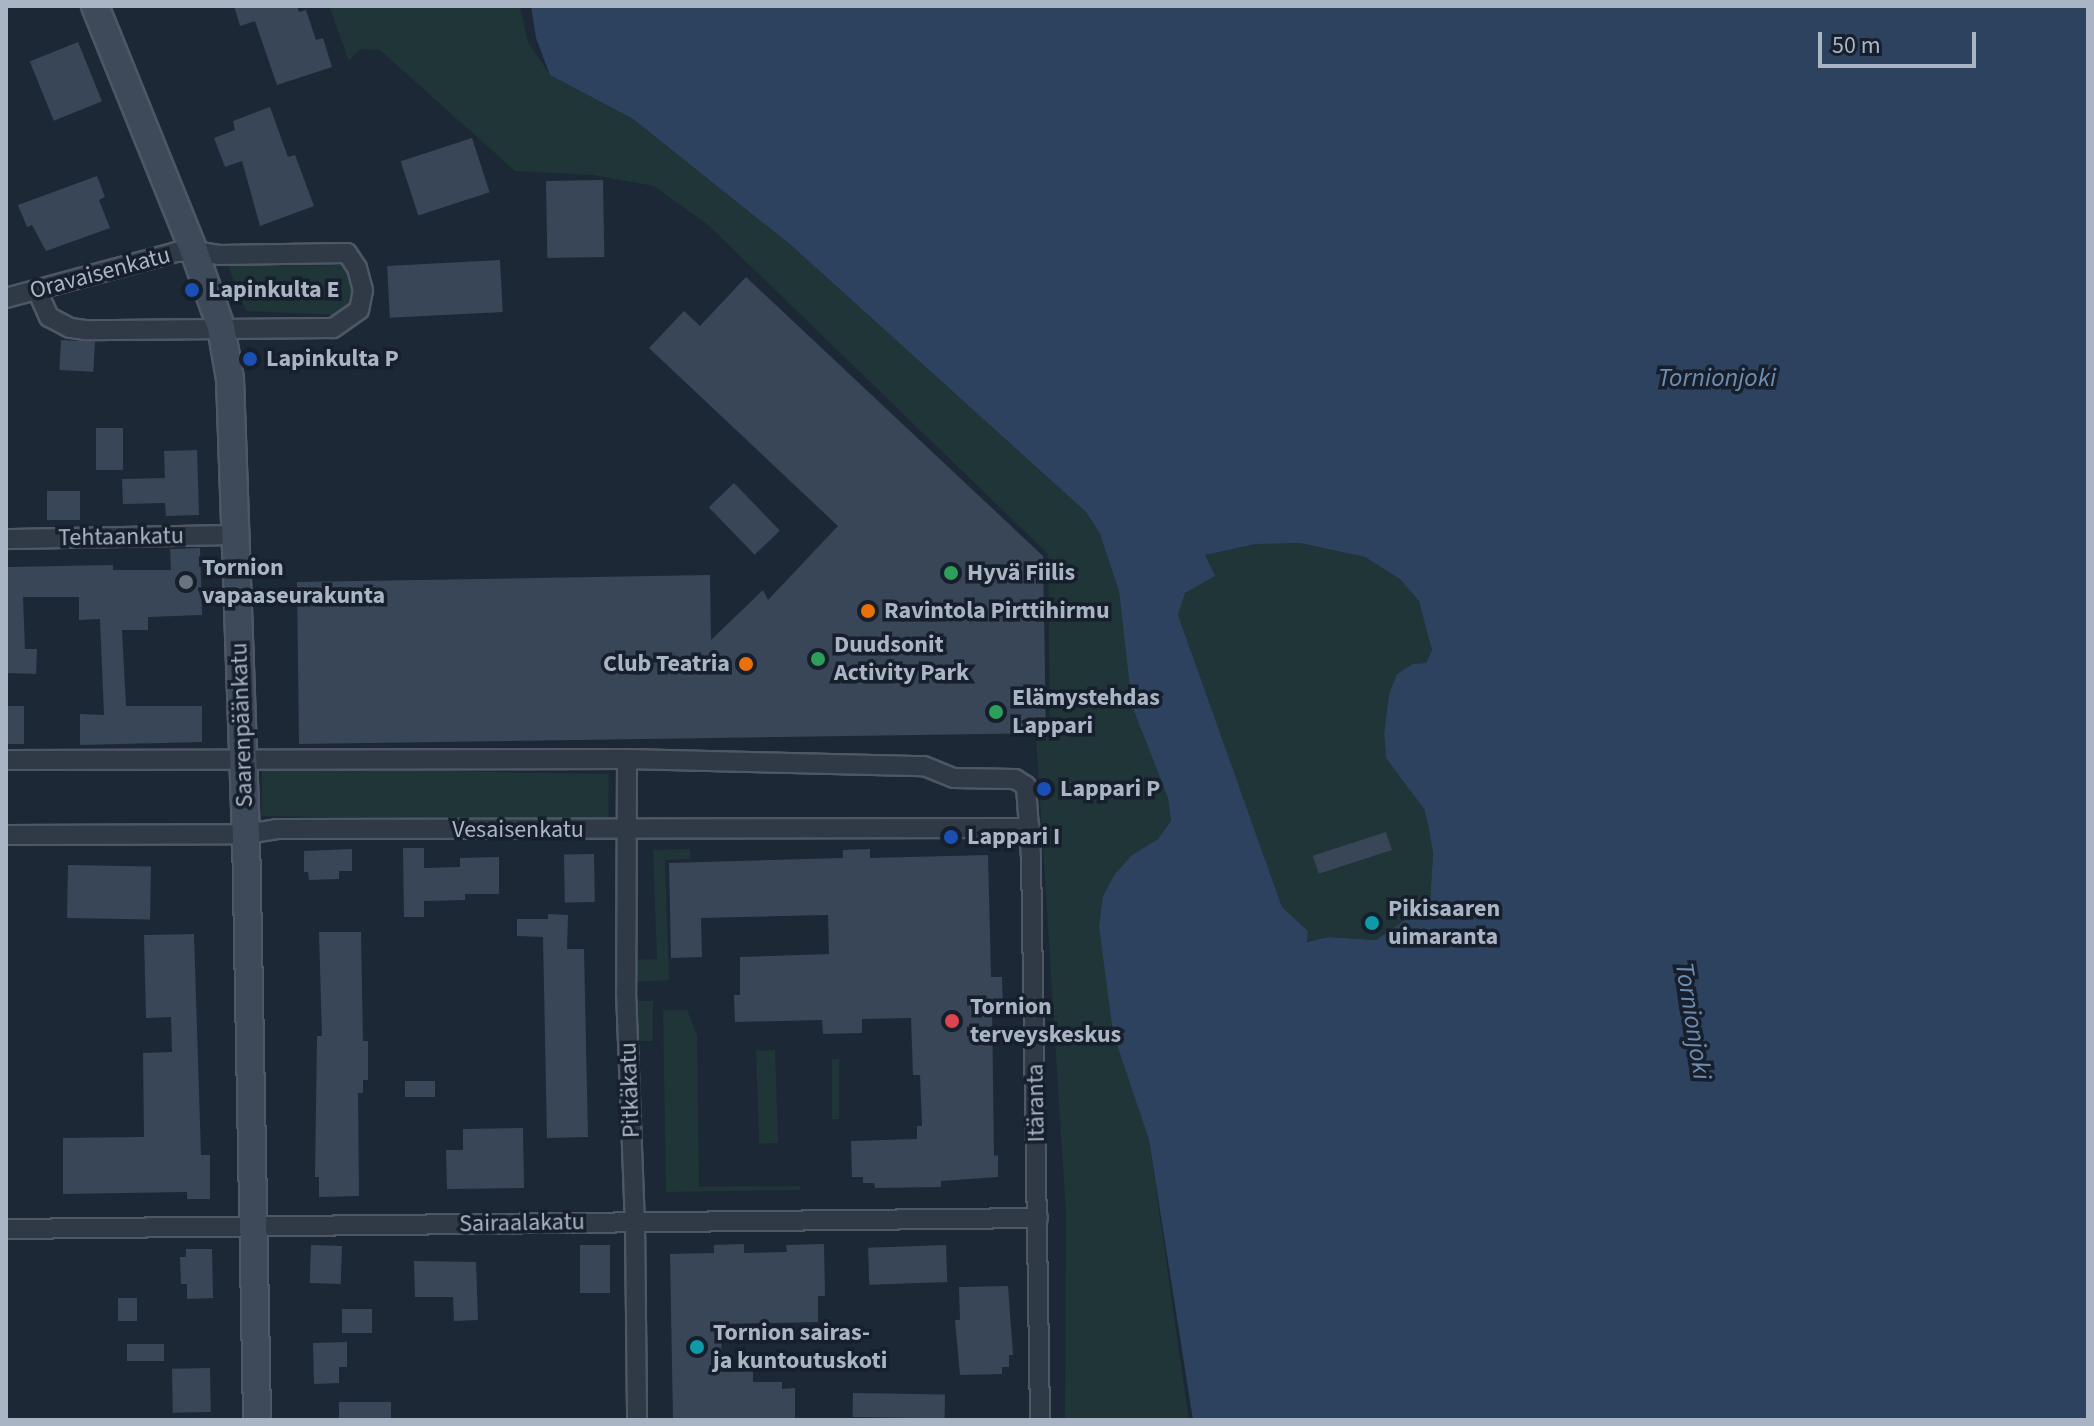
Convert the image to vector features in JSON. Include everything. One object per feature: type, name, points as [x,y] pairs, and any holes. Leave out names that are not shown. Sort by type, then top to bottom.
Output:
[{"type":"street","name":"Saarenpäänkatu","points":[[95,6],[194,251],[221,327],[230,379],[246,834],[257,1420]]},
{"type":"street","name":"Oravaisenkatu","points":[[6,298],[177,252],[219,255],[347,253],[357,268],[363,290],[359,310],[343,324],[333,328],[221,327]]},
{"type":"street","points":[[37,290],[49,317],[70,328],[221,327]]},
{"type":"street","name":"Tehtaankatu","points":[[6,539],[237,535]]},
{"type":"street","points":[[6,760],[627,759]]},
{"type":"street","name":"Itäranta","points":[[627,759],[924,766],[954,778],[1015,779],[1026,786],[1030,828],[1040,1420]]},
{"type":"street","name":"Pitkäkatu","points":[[627,759],[626,991],[635,1221],[637,1420]]},
{"type":"street","name":"Vesaisenkatu","points":[[6,835],[246,834],[276,829],[625,831],[1030,828]]},
{"type":"street","name":"Sairaalakatu","points":[[6,1229],[1038,1218]]},
{"type":"green space","points":[[329,6],[520,6],[528,42],[550,75],[633,119],[792,246],[1086,512],[1100,534],[1119,591],[1132,706],[1168,798],[1171,821],[1158,839],[1132,855],[1113,1033],[1149,1140],[1189,1420],[1065,1420],[1066,1214],[1036,737],[1050,737],[1048,554],[708,225],[654,186],[593,175],[515,171],[380,50],[360,49],[349,61]]},
{"type":"green space","points":[[341,265],[351,277],[351,301],[339,315],[246,311],[228,266]]},
{"type":"green space","points":[[1300,543],[1365,557],[1400,579],[1414,591],[1423,610],[1432,650],[1426,663],[1389,694],[1384,733],[1386,758],[1424,809],[1433,853],[1430,903],[1376,940],[1329,937],[1306,942],[1308,931],[1282,907],[1178,615],[1180,599],[1191,588],[1205,555],[1256,544]]},
{"type":"green space","points":[[262,768],[609,774],[608,822],[261,816]]},
{"type":"green space","points":[[690,849],[690,859],[665,860],[669,980],[635,982],[634,960],[657,959],[653,850]]},
{"type":"green space","points":[[635,1001],[653,1001],[653,1041],[635,1041]]},
{"type":"green space","points":[[663,1010],[687,1010],[697,1035],[699,1187],[800,1186],[800,1190],[666,1192]]},
{"type":"green space","points":[[775,1050],[778,1143],[759,1144],[756,1051]]},
{"type":"green space","points":[[832,1059],[839,1059],[839,1119],[832,1119]]},
{"type":"water","name":"Tornionjoki","points":[[531,6],[2088,6],[2088,1420],[1193,1420],[1149,1140],[1113,1033],[1099,926],[1103,896],[1115,874],[1132,855],[1158,839],[1171,821],[1168,798],[1132,706],[1119,591],[1100,534],[1086,512],[792,246],[633,119],[550,75],[536,38]],"holes":[[[1300,543],[1365,557],[1400,579],[1419,601],[1432,650],[1426,663],[1413,664],[1397,674],[1389,694],[1384,733],[1386,758],[1424,809],[1433,853],[1430,903],[1376,940],[1329,937],[1307,942],[1308,931],[1282,907],[1178,615],[1185,593],[1215,576],[1205,555],[1256,544]]]},
{"type":"building","points":[[234,6],[297,6],[299,12],[306,10],[316,40],[323,38],[332,67],[277,85],[255,21],[240,26]]},
{"type":"building","points":[[78,42],[102,101],[54,121],[30,61]]},
{"type":"building","points":[[270,107],[288,157],[295,155],[314,206],[260,226],[242,161],[225,167],[214,138],[235,130],[233,121]]},
{"type":"building","points":[[472,138],[490,192],[418,215],[401,161]]},
{"type":"building","points":[[97,176],[105,197],[99,200],[110,228],[46,251],[32,225],[27,227],[18,205]]},
{"type":"building","points":[[603,180],[604,257],[547,258],[546,181]]},
{"type":"building","points":[[500,260],[503,312],[390,318],[387,266]]},
{"type":"building","points":[[746,277],[1043,556],[1046,733],[299,744],[297,582],[710,575],[711,640],[763,590],[768,600],[838,526],[649,348],[684,311],[700,326]]},
{"type":"building","points":[[61,340],[95,342],[93,372],[59,370]]},
{"type":"building","points":[[96,428],[123,428],[123,470],[96,470]]},
{"type":"building","points":[[197,450],[199,515],[166,516],[165,503],[123,504],[122,479],[165,478],[164,451]]},
{"type":"building","points":[[734,483],[780,530],[755,555],[709,507]]},
{"type":"building","points":[[47,491],[80,491],[80,520],[47,520]]},
{"type":"building","points":[[200,548],[202,615],[148,617],[148,630],[122,630],[126,706],[202,706],[202,742],[80,745],[80,714],[104,715],[100,619],[79,620],[79,597],[23,597],[25,649],[37,649],[36,674],[6,673],[6,567],[113,565],[113,570],[171,570],[170,549]]},
{"type":"building","points":[[6,706],[24,706],[24,744],[6,744]]},
{"type":"building","points":[[1386,832],[1392,850],[1319,874],[1313,856]]},
{"type":"building","points":[[403,848],[424,848],[424,868],[460,867],[460,858],[499,857],[499,894],[465,894],[465,900],[424,901],[424,917],[404,917]]},
{"type":"building","points":[[352,849],[352,871],[339,871],[339,879],[309,880],[308,872],[304,872],[304,851]]},
{"type":"building","name":"Tornion terveyskeskus","points":[[870,849],[870,858],[988,855],[991,977],[1002,977],[1003,1007],[992,1007],[994,1156],[998,1155],[998,1177],[941,1181],[941,1187],[875,1188],[874,1183],[863,1183],[863,1177],[852,1177],[851,1141],[917,1139],[917,1126],[922,1126],[920,1075],[913,1075],[911,1018],[862,1019],[862,1033],[823,1034],[822,1020],[735,1022],[734,995],[740,995],[740,957],[829,954],[828,915],[701,918],[702,957],[671,958],[669,863],[843,858],[843,850]]},
{"type":"building","points":[[594,854],[595,902],[565,903],[564,855]]},
{"type":"building","points":[[68,865],[151,866],[150,919],[67,918]]},
{"type":"building","points":[[548,914],[568,915],[567,949],[584,949],[588,1137],[547,1138],[543,937],[517,936],[517,919],[548,919]]},
{"type":"building","points":[[319,932],[361,932],[363,1041],[368,1041],[368,1080],[363,1080],[363,1093],[358,1093],[359,1196],[319,1197],[319,1177],[315,1177],[317,1036],[322,1036]]},
{"type":"building","points":[[194,934],[201,1155],[210,1155],[210,1199],[187,1199],[187,1192],[63,1194],[63,1138],[144,1137],[143,1053],[172,1052],[171,1017],[146,1018],[144,935]]},
{"type":"building","points":[[405,1081],[435,1081],[435,1097],[405,1097]]},
{"type":"building","points":[[523,1128],[524,1188],[447,1189],[446,1150],[463,1150],[463,1129]]},
{"type":"building","name":"Tornion sairas- ja kuntoutuskoti","points":[[744,1244],[744,1253],[787,1252],[786,1245],[824,1244],[825,1296],[818,1296],[818,1322],[721,1324],[722,1372],[753,1371],[753,1382],[782,1382],[782,1389],[795,1388],[795,1420],[673,1420],[670,1254],[714,1253],[714,1245]]},
{"type":"building","points":[[311,1245],[342,1246],[341,1284],[310,1283]]},
{"type":"building","points":[[580,1245],[610,1245],[610,1293],[580,1293]]},
{"type":"building","points":[[946,1245],[947,1282],[869,1285],[868,1248]]},
{"type":"building","points":[[186,1249],[212,1249],[213,1298],[187,1299],[187,1284],[181,1284],[180,1257],[186,1257]]},
{"type":"building","points":[[414,1261],[476,1262],[478,1320],[454,1321],[453,1297],[415,1297]]},
{"type":"building","points":[[1008,1286],[1013,1355],[1009,1355],[1009,1367],[1002,1367],[1002,1374],[960,1375],[955,1320],[960,1320],[959,1287]]},
{"type":"building","points":[[118,1298],[137,1298],[137,1321],[118,1321]]},
{"type":"building","points":[[342,1309],[372,1309],[372,1333],[342,1333]]},
{"type":"building","points":[[347,1342],[347,1367],[339,1367],[339,1383],[314,1384],[313,1343]]},
{"type":"building","points":[[127,1344],[164,1344],[164,1361],[127,1361]]},
{"type":"building","points":[[210,1368],[211,1412],[173,1413],[172,1369]]},
{"type":"building","points":[[853,1393],[945,1395],[945,1419],[853,1417]]},
{"type":"building","points":[[339,1402],[391,1402],[391,1420],[339,1420]]},
{"type":"place","name":"Lapinkulta E","points":[[192,290]]},
{"type":"place","name":"Lapinkulta P","points":[[250,359]]},
{"type":"place","name":"Hyvä Fiilis","points":[[951,573]]},
{"type":"place","name":"Tornion vapaaseurakunta","points":[[186,582]]},
{"type":"place","name":"Ravintola Pirttihirmu","points":[[868,611]]},
{"type":"place","name":"Duudsonit Activity Park","points":[[818,659]]},
{"type":"place","name":"Club Teatria","points":[[746,664]]},
{"type":"place","name":"Elämystehdas Lappari","points":[[996,712]]},
{"type":"place","name":"Lappari P","points":[[1044,789]]},
{"type":"place","name":"Lappari I","points":[[951,837]]},
{"type":"place","name":"Pikisaaren uimaranta","points":[[1372,923]]},
{"type":"place","name":"Tornion terveyskeskus","points":[[952,1021]]},
{"type":"place","name":"Tornion sairas- ja kuntoutuskoti","points":[[697,1347]]}]
